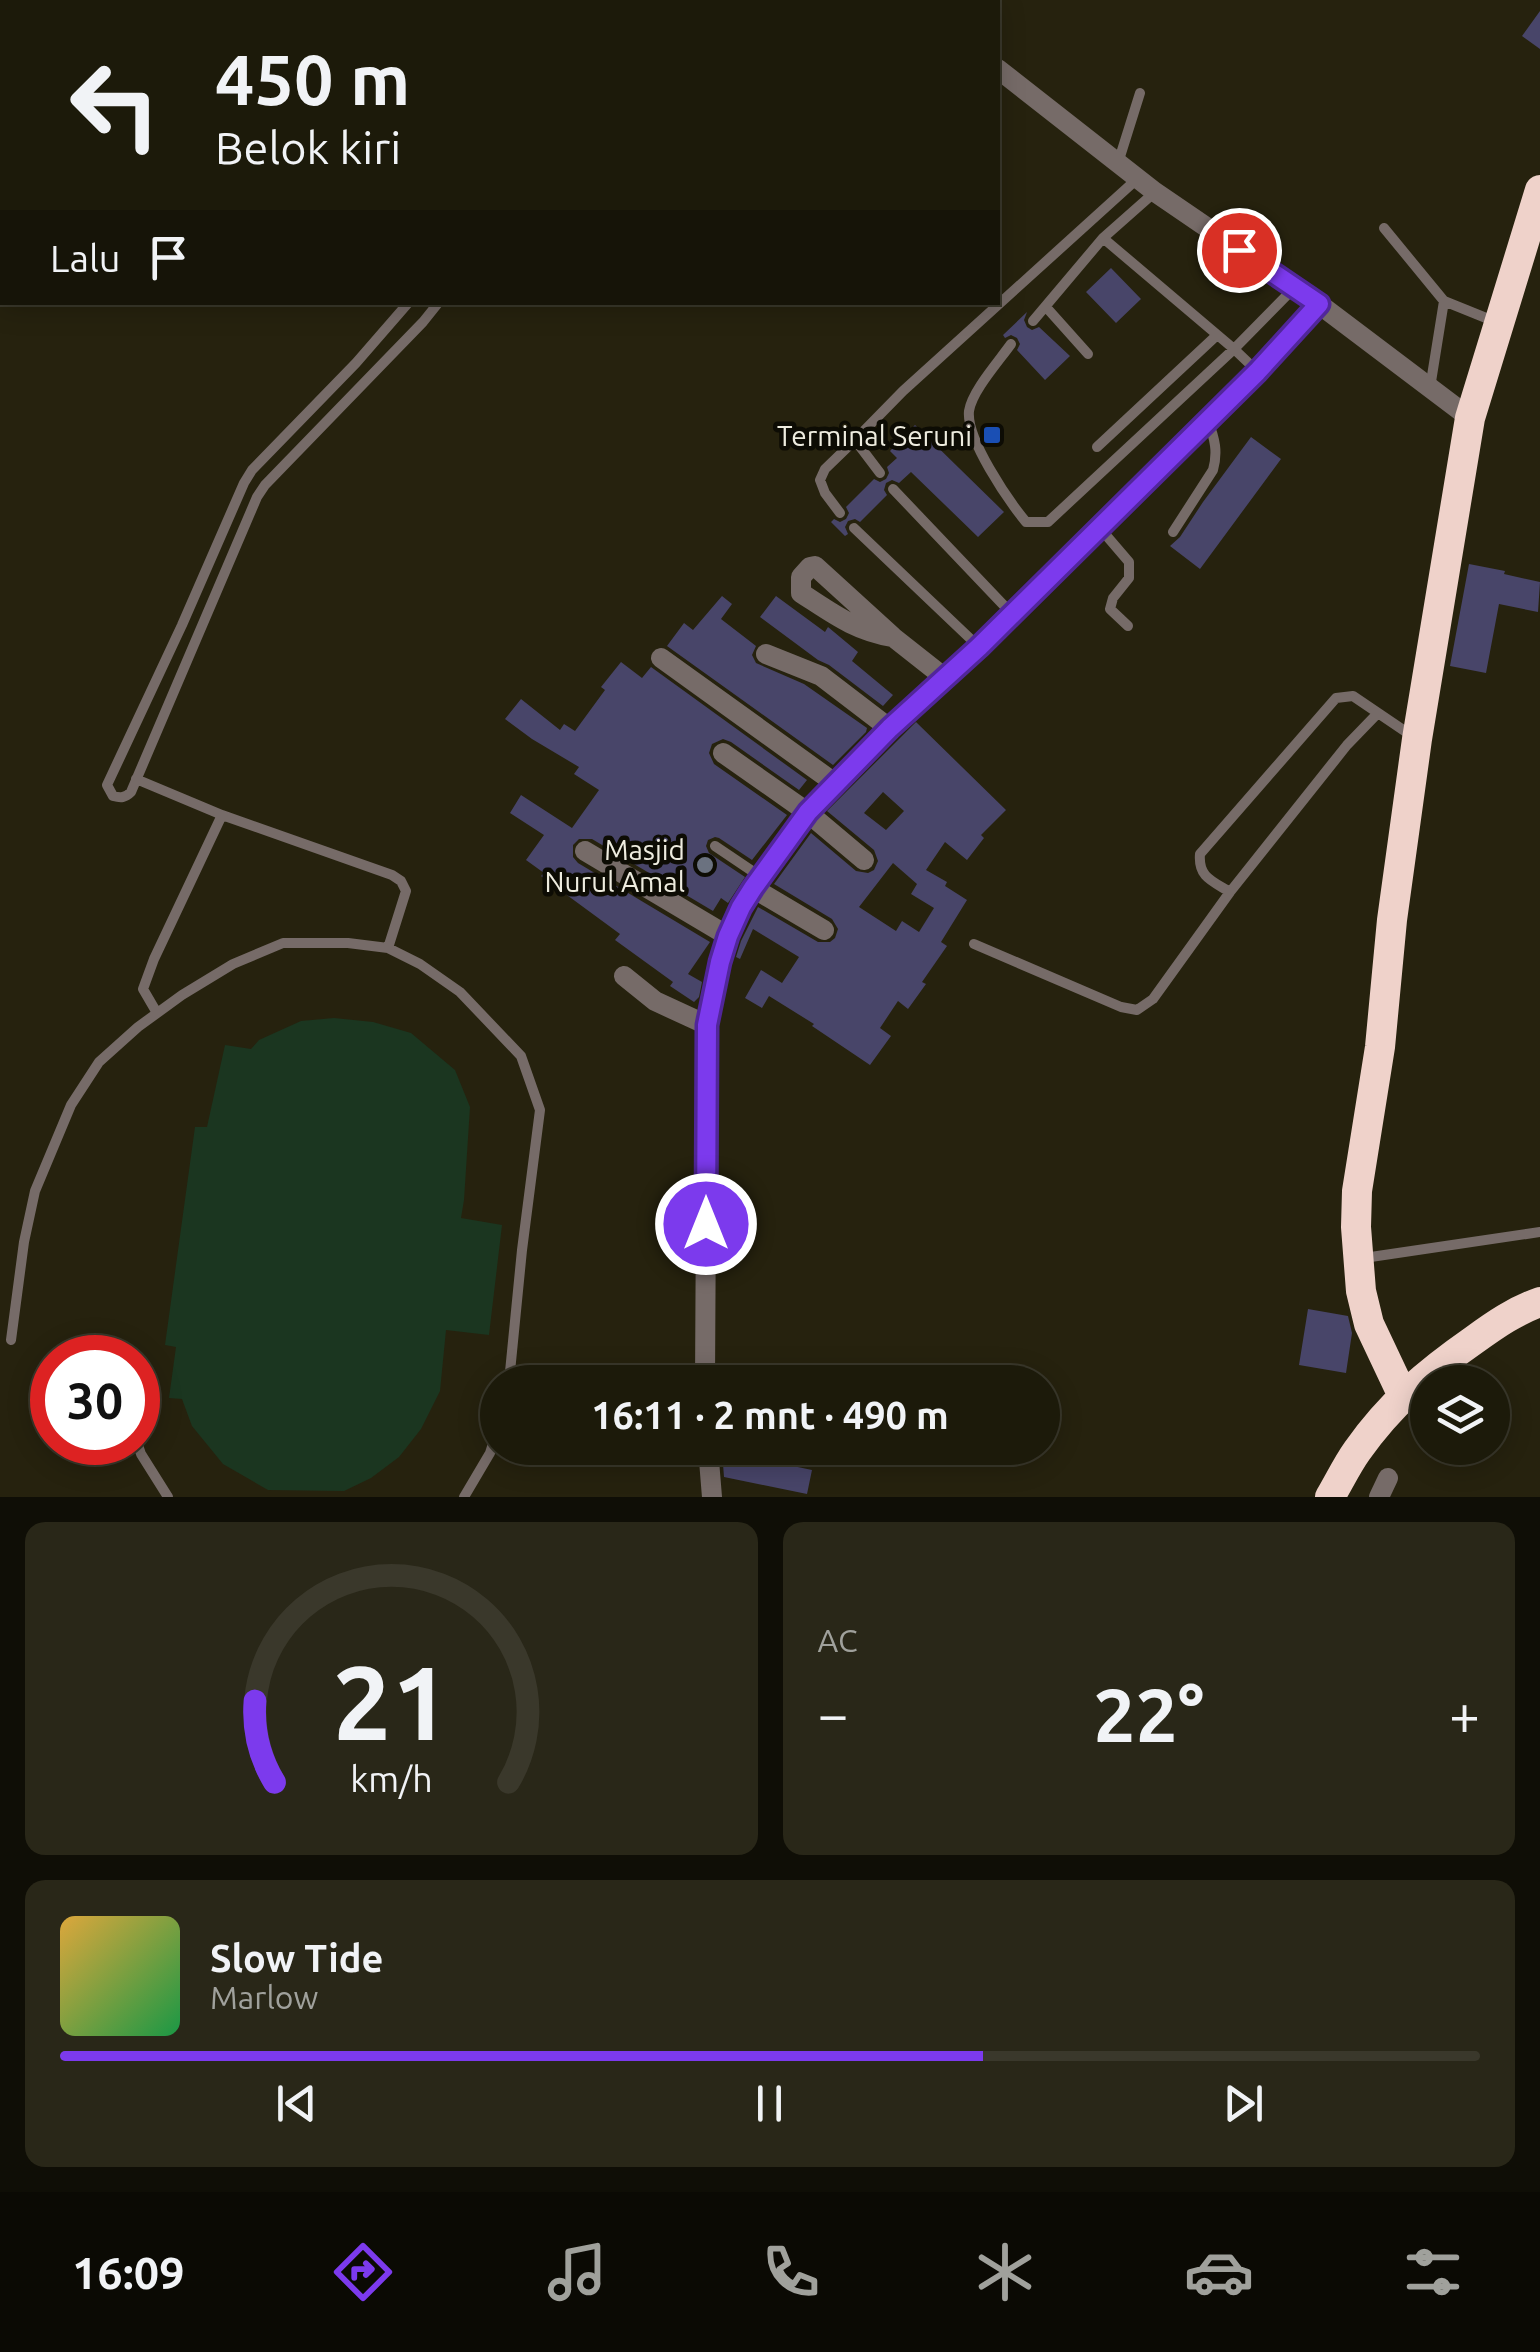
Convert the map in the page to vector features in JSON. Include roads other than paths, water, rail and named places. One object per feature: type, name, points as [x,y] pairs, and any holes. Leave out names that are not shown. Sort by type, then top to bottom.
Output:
[{"type":"highway","points":[[1403,1396],[1369,1324],[1361,1291],[1357,1191],[1380,1046],[1392,920],[1417,739],[1470,418],[1497,323],[1534,226],[1540,190]]},
{"type":"highway","points":[[1330,1497],[1357,1451],[1403,1396],[1441,1362],[1514,1311],[1540,1302]]},
{"type":"highway","points":[[1466,1345],[1540,1321]]},
{"type":"street","points":[[1000,71],[1154,192],[1319,304],[1470,418]]},
{"type":"street","points":[[705,1365],[707,1025],[720,962],[741,907],[808,812],[1257,372],[1319,304]]},
{"type":"street","points":[[893,637],[945,678]]},
{"type":"street","points":[[766,654],[821,676],[890,728]]},
{"type":"street","points":[[661,658],[836,784]]},
{"type":"street","points":[[723,753],[808,812],[864,860]]},
{"type":"street","points":[[585,852],[728,936]]},
{"type":"street","points":[[757,882],[824,930]]},
{"type":"street","points":[[624,976],[655,1001],[707,1025]]},
{"type":"street","points":[[709,1465],[712,1497]]},
{"type":"lane","points":[[1118,164],[1140,92]]},
{"type":"lane","points":[[1000,304],[1137,179]]},
{"type":"lane","points":[[1033,321],[1103,238],[1154,192]]},
{"type":"lane","points":[[1384,228],[1444,300],[1497,323]]},
{"type":"lane","points":[[1103,238],[1257,372]]},
{"type":"lane","points":[[1011,344],[969,410],[972,433],[1008,500],[1026,522],[1048,522],[1295,288]]},
{"type":"lane","points":[[1430,388],[1444,300]]},
{"type":"lane","points":[[405,305],[244,483],[107,784],[114,796],[127,796],[136,780],[257,497],[436,305]]},
{"type":"lane","points":[[840,513],[820,480],[825,469],[999,305]]},
{"type":"lane","points":[[1046,307],[1088,354]]},
{"type":"lane","points":[[1097,446],[1216,336]]},
{"type":"lane","points":[[1173,532],[1213,470],[1216,442],[1208,420]]},
{"type":"lane","points":[[854,440],[880,474]]},
{"type":"lane","points":[[893,490],[1012,614]]},
{"type":"lane","points":[[854,528],[979,647]]},
{"type":"lane","points":[[1100,528],[1129,562],[1129,578],[1112,598],[1110,609],[1128,626]]},
{"type":"lane","points":[[1230,892],[1207,878],[1199,867],[1200,854],[1336,698],[1352,696],[1368,704],[1376,714],[1417,739]]},
{"type":"lane","points":[[974,944],[1120,1008],[1137,1010],[1153,999],[1230,892],[1376,714]]},
{"type":"lane","points":[[136,780],[392,875],[406,891],[388,948]]},
{"type":"lane","points":[[157,1013],[143,989],[222,815]]},
{"type":"lane","points":[[715,846],[757,882]]},
{"type":"lane","points":[[10,1340],[35,1191],[71,1106],[99,1062],[157,1013],[233,964],[283,943],[348,944],[388,948],[420,964],[460,992],[520,1056],[540,1110],[510,1365]]},
{"type":"lane","points":[[1358,1259],[1540,1232]]},
{"type":"lane","points":[[148,1465],[168,1497]]},
{"type":"lane","points":[[464,1497],[482,1465]]},
{"type":"place","name":"Terminal Seruni","points":[[992,435]]},
{"type":"place","name":"Masjid Nurul Amal","points":[[705,865]]}]
